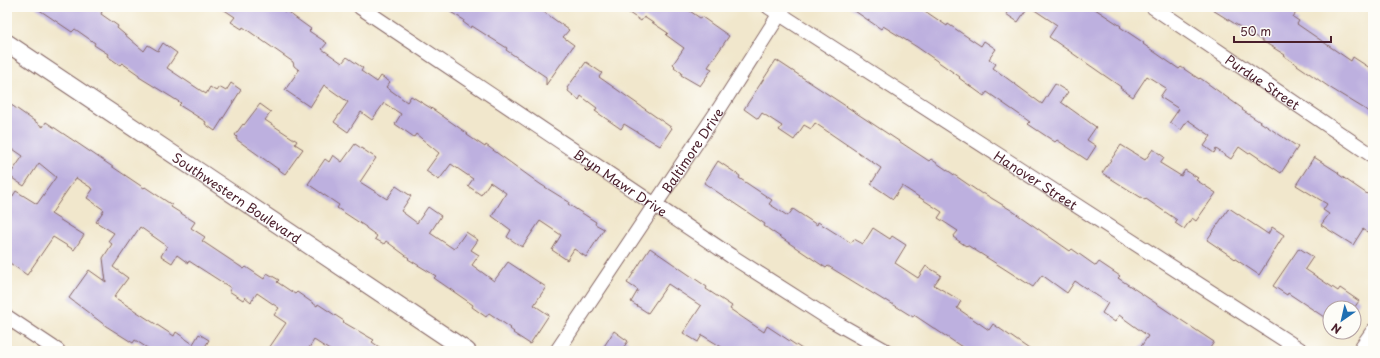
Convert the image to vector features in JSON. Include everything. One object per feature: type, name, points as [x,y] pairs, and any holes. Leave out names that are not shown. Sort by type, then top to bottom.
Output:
[{"type":"street","name":"Bryn Mawr Drive","points":[[360,7],[731,256],[886,351]]},
{"type":"street","name":"Purdue Street","points":[[1153,7],[1373,156]]},
{"type":"street","name":"Baltimore Drive","points":[[557,351],[719,109],[777,9]]},
{"type":"street","name":"Hanover Street","points":[[777,9],[1302,351]]},
{"type":"street","name":"Southwestern Boulevard","points":[[7,43],[467,351]]},
{"type":"street","points":[[7,317],[58,351]]},
{"type":"street","points":[[1359,351],[1373,331]]},
{"type":"building","points":[[35,7],[95,7],[102,12],[101,14],[118,26],[117,28],[144,51],[148,45],[158,51],[163,43],[177,53],[167,68],[206,94],[210,87],[216,91],[219,87],[226,91],[231,83],[241,90],[215,131],[205,124],[206,122],[179,105],[181,103],[139,77],[139,75],[122,63],[120,65],[107,56],[108,54],[94,45],[95,43],[75,29],[72,32]]},
{"type":"building","points":[[220,7],[279,7],[285,12],[286,11],[311,29],[309,31],[327,43],[322,49],[342,63],[347,57],[363,68],[361,71],[377,82],[381,76],[390,82],[386,87],[407,102],[411,96],[434,110],[468,134],[467,135],[485,147],[486,145],[540,184],[569,202],[568,204],[604,229],[586,257],[574,249],[567,260],[552,250],[561,235],[540,221],[522,247],[507,237],[511,230],[492,216],[506,193],[490,182],[481,195],[468,186],[473,179],[451,164],[439,180],[426,171],[439,153],[416,134],[414,137],[395,124],[401,114],[384,103],[372,120],[361,112],[348,132],[334,122],[348,102],[324,85],[310,107],[285,90],[299,70],[294,66],[293,62],[243,27],[242,29],[231,22],[235,17]]},
{"type":"building","points":[[442,7],[537,7],[569,30],[563,37],[574,45],[546,85],[546,77],[506,50],[507,48],[472,26],[471,28],[463,22],[464,20]]},
{"type":"building","points":[[620,7],[684,7],[700,18],[702,17],[729,36],[708,67],[712,69],[700,86],[681,75],[682,73],[674,67],[675,66],[673,64],[684,48],[666,35],[668,33],[644,17],[641,21]]},
{"type":"building","points":[[849,7],[919,7],[981,46],[984,41],[996,49],[989,59],[996,64],[993,68],[1042,104],[1055,84],[1068,92],[1061,102],[1096,127],[1087,140],[1096,146],[1087,160],[1057,140],[1055,142],[1028,124],[1030,122],[987,92],[984,96],[917,47],[883,26],[881,29]]},
{"type":"building","points":[[1011,7],[1028,7],[1018,22],[1006,14]]},
{"type":"building","points":[[1030,7],[1092,7],[1121,26],[1120,27],[1179,69],[1181,67],[1199,79],[1200,78],[1243,109],[1242,110],[1298,147],[1281,173],[1250,152],[1249,154],[1239,147],[1231,159],[1216,149],[1214,153],[1204,146],[1211,136],[1188,120],[1181,130],[1170,122],[1179,109],[1160,97],[1166,88],[1147,76],[1133,97],[1049,37],[1057,25]]},
{"type":"building","points":[[1208,7],[1300,7],[1293,17],[1299,21],[1297,24],[1351,61],[1353,57],[1373,70],[1373,114],[1332,89],[1284,56],[1285,55]]},
{"type":"building","points":[[776,60],[929,161],[931,159],[982,194],[983,193],[1011,210],[1070,251],[1072,249],[1096,266],[1099,262],[1120,276],[1118,278],[1214,342],[1208,351],[1138,351],[1148,336],[1119,315],[1115,322],[1102,313],[1108,303],[1075,281],[1067,293],[1042,275],[1033,287],[953,237],[958,231],[938,218],[942,212],[902,186],[893,199],[871,184],[881,168],[815,123],[811,129],[804,125],[794,140],[779,130],[782,126],[762,113],[758,119],[744,109]]},
{"type":"building","points":[[586,62],[602,73],[599,77],[672,128],[660,146],[624,124],[621,129],[595,111],[597,108],[581,96],[579,100],[568,91],[569,89],[567,88]]},
{"type":"building","points":[[7,102],[43,127],[46,122],[144,188],[145,187],[172,205],[171,207],[195,222],[191,228],[205,237],[202,241],[244,269],[246,267],[264,279],[267,273],[279,280],[277,282],[295,294],[297,292],[317,306],[318,304],[344,321],[343,322],[374,340],[372,342],[385,351],[331,351],[314,340],[307,351],[267,351],[286,323],[274,315],[279,308],[257,293],[251,302],[245,297],[243,300],[229,291],[231,288],[177,255],[172,263],[161,256],[167,246],[140,227],[113,267],[128,278],[114,297],[174,336],[176,332],[193,344],[199,334],[209,340],[203,350],[205,351],[152,351],[135,340],[133,343],[106,326],[69,298],[89,270],[106,282],[103,258],[112,244],[108,241],[114,233],[96,222],[104,210],[87,198],[93,189],[76,178],[51,214],[84,235],[74,250],[53,237],[27,275],[7,261],[7,205],[16,191],[37,204],[56,177],[39,163],[24,186],[9,176],[23,156],[7,145]]},
{"type":"building","points":[[260,104],[271,112],[265,120],[297,141],[295,144],[303,149],[285,174],[236,139],[237,137],[235,135]]},
{"type":"building","points":[[355,144],[376,158],[360,182],[387,199],[396,186],[411,196],[401,211],[417,223],[428,207],[441,216],[430,233],[454,249],[466,232],[478,240],[471,250],[479,255],[472,265],[494,281],[508,262],[546,287],[534,305],[549,315],[530,344],[513,333],[514,332],[510,329],[511,328],[489,313],[486,317],[472,307],[473,305],[434,278],[436,276],[408,259],[409,258],[386,241],[384,244],[375,239],[377,236],[337,208],[339,205],[308,184],[325,159],[329,162],[333,155],[342,162]]},
{"type":"building","points":[[1121,145],[1145,160],[1153,149],[1164,157],[1160,163],[1181,176],[1185,170],[1198,178],[1196,180],[1216,193],[1196,221],[1192,218],[1184,229],[1175,223],[1177,220],[1146,199],[1145,200],[1102,173]]},
{"type":"building","points":[[1314,157],[1373,198],[1373,236],[1363,229],[1353,245],[1321,225],[1329,214],[1323,210],[1327,204],[1296,185]]},
{"type":"building","points":[[718,161],[740,176],[739,178],[772,200],[769,204],[788,216],[793,209],[817,225],[818,222],[851,243],[854,239],[863,244],[873,228],[890,239],[892,236],[906,245],[895,263],[918,278],[926,266],[941,275],[934,285],[961,301],[957,308],[989,330],[993,324],[1032,351],[968,351],[914,315],[913,317],[828,266],[826,268],[764,226],[765,224],[704,183]]},
{"type":"building","points":[[1229,208],[1268,234],[1272,227],[1284,235],[1259,275],[1207,240]]},
{"type":"building","points":[[650,248],[707,287],[706,289],[732,306],[730,309],[764,332],[767,326],[805,351],[728,351],[702,335],[698,342],[683,333],[701,306],[668,284],[648,313],[631,302],[638,290],[627,283]]},
{"type":"building","points":[[1299,248],[1313,257],[1305,269],[1338,291],[1340,288],[1358,300],[1322,300],[1322,316],[1288,293],[1287,295],[1273,286]]},
{"type":"building","points":[[614,331],[628,341],[621,351],[601,351]]}]
